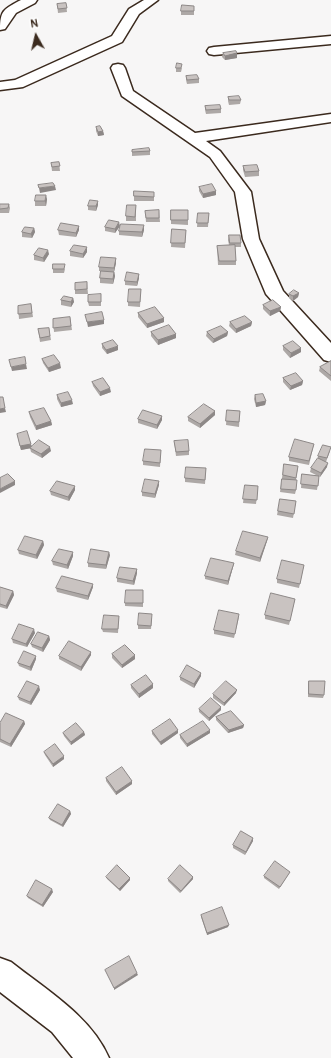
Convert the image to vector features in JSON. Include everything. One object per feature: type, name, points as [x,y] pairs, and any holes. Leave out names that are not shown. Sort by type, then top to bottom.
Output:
[{"type":"street","points":[[0,26],[11,10],[31,0]]},
{"type":"street","points":[[0,86],[18,84],[88,54],[117,39],[134,12],[152,0]]},
{"type":"street","points":[[214,51],[331,40]]},
{"type":"street","points":[[118,68],[127,93],[215,154],[243,192],[251,239],[275,294],[331,354]]},
{"type":"street","points":[[192,138],[331,118]]},
{"type":"street","points":[[0,973],[63,1021],[93,1058]]},
{"type":"building","points":[[66,3],[67,8],[58,9],[57,4]]},
{"type":"building","points":[[182,5],[194,6],[194,11],[181,11]]},
{"type":"building","points":[[236,51],[237,53],[225,56],[223,53]]},
{"type":"building","points":[[177,63],[182,64],[181,68],[176,68]]},
{"type":"building","points":[[197,75],[199,79],[187,80],[186,76]]},
{"type":"building","points":[[239,96],[241,100],[229,100],[228,97]]},
{"type":"building","points":[[220,105],[221,109],[206,110],[205,106]]},
{"type":"building","points":[[100,126],[103,131],[98,132],[96,127]]},
{"type":"building","points":[[149,148],[150,151],[132,152],[132,150]]},
{"type":"building","points":[[59,162],[60,166],[52,167],[51,163]]},
{"type":"building","points":[[257,165],[259,171],[245,172],[243,166]]},
{"type":"building","points":[[53,183],[55,186],[39,188],[38,185]]},
{"type":"building","points":[[212,184],[216,191],[203,194],[199,187]]},
{"type":"building","points":[[134,191],[154,192],[154,197],[134,196]]},
{"type":"building","points":[[36,195],[46,195],[45,201],[35,201]]},
{"type":"building","points":[[90,200],[98,201],[96,206],[88,206]]},
{"type":"building","points":[[0,204],[9,204],[8,208],[0,209]]},
{"type":"building","points":[[127,205],[136,205],[135,217],[126,216]]},
{"type":"building","points":[[159,210],[159,218],[146,218],[145,211]]},
{"type":"building","points":[[171,210],[188,210],[188,220],[171,220]]},
{"type":"building","points":[[198,213],[209,213],[208,223],[197,223]]},
{"type":"building","points":[[109,220],[119,222],[115,229],[105,227]]},
{"type":"building","points":[[61,223],[79,226],[76,233],[58,230]]},
{"type":"building","points":[[121,224],[144,225],[142,232],[119,231]]},
{"type":"building","points":[[25,227],[34,228],[31,234],[22,232]]},
{"type":"building","points":[[172,229],[186,230],[185,243],[171,243]]},
{"type":"building","points":[[229,235],[240,235],[241,243],[230,243]]},
{"type":"building","points":[[74,245],[87,247],[83,254],[70,251]]},
{"type":"building","points":[[235,245],[236,261],[219,261],[217,246]]},
{"type":"building","points":[[39,248],[48,250],[43,258],[34,255]]},
{"type":"building","points":[[101,257],[116,258],[114,268],[99,267]]},
{"type":"building","points":[[53,264],[65,264],[64,269],[53,269]]},
{"type":"building","points":[[101,271],[114,272],[113,279],[100,278]]},
{"type":"building","points":[[127,272],[139,274],[137,282],[125,281]]},
{"type":"building","points":[[87,282],[87,289],[75,290],[75,283]]},
{"type":"building","points":[[129,289],[141,289],[140,302],[128,302]]},
{"type":"building","points":[[294,290],[299,293],[293,296],[289,294]]},
{"type":"building","points":[[101,294],[101,302],[88,302],[88,295]]},
{"type":"building","points":[[64,296],[73,298],[71,302],[61,300]]},
{"type":"building","points":[[273,300],[281,307],[270,311],[263,305]]},
{"type":"building","points":[[31,304],[32,313],[18,314],[18,306]]},
{"type":"building","points":[[155,307],[164,318],[147,324],[138,313]]},
{"type":"building","points":[[102,312],[104,320],[87,322],[85,315]]},
{"type":"building","points":[[245,316],[252,322],[236,329],[230,322]]},
{"type":"building","points":[[70,317],[71,326],[53,328],[53,319]]},
{"type":"building","points":[[169,325],[176,334],[158,340],[151,332]]},
{"type":"building","points":[[221,326],[228,332],[214,339],[207,332]]},
{"type":"building","points":[[49,328],[50,336],[40,338],[38,329]]},
{"type":"building","points":[[113,340],[118,346],[106,350],[102,344]]},
{"type":"building","points":[[293,341],[301,348],[291,353],[283,346]]},
{"type":"building","points":[[54,355],[60,363],[48,368],[42,359]]},
{"type":"building","points":[[25,357],[26,364],[11,367],[9,360]]},
{"type":"building","points":[[331,361],[331,376],[320,367]]},
{"type":"building","points":[[296,373],[303,381],[291,386],[283,378]]},
{"type":"building","points":[[103,378],[110,388],[100,392],[92,382]]},
{"type":"building","points":[[68,392],[72,400],[61,403],[57,395]]},
{"type":"building","points":[[263,394],[266,401],[256,403],[255,395]]},
{"type":"building","points":[[0,397],[3,397],[5,408],[0,409]]},
{"type":"building","points":[[204,404],[215,411],[200,424],[188,417]]},
{"type":"building","points":[[44,408],[51,421],[36,426],[29,412]]},
{"type":"building","points":[[143,410],[162,416],[157,425],[138,419]]},
{"type":"building","points":[[227,410],[240,411],[239,422],[226,421]]},
{"type":"building","points":[[27,431],[31,444],[20,446],[17,434]]},
{"type":"building","points":[[295,439],[314,444],[309,461],[289,457]]},
{"type":"building","points":[[39,440],[50,447],[41,454],[30,448]]},
{"type":"building","points":[[188,440],[189,451],[176,452],[174,441]]},
{"type":"building","points":[[323,445],[331,447],[327,458],[318,456]]},
{"type":"building","points":[[145,449],[161,450],[160,463],[143,461]]},
{"type":"building","points":[[318,458],[328,463],[321,473],[311,468]]},
{"type":"building","points":[[284,464],[298,466],[296,478],[283,475]]},
{"type":"building","points":[[186,467],[206,468],[205,480],[185,478]]},
{"type":"building","points":[[8,474],[15,481],[0,489],[0,478]]},
{"type":"building","points":[[302,474],[319,476],[318,486],[301,484]]},
{"type":"building","points":[[145,479],[159,481],[155,494],[142,492]]},
{"type":"building","points":[[282,479],[297,480],[296,490],[281,489]]},
{"type":"building","points":[[57,481],[75,486],[68,497],[50,491]]},
{"type":"building","points":[[245,485],[258,486],[257,500],[243,499]]},
{"type":"building","points":[[280,499],[296,501],[294,514],[278,511]]},
{"type":"building","points":[[243,531],[268,537],[260,558],[236,551]]},
{"type":"building","points":[[25,536],[43,541],[36,555],[18,550]]},
{"type":"building","points":[[59,549],[73,552],[67,565],[52,561]]},
{"type":"building","points":[[91,549],[109,552],[106,565],[88,563]]},
{"type":"building","points":[[211,558],[234,563],[228,581],[205,576]]},
{"type":"building","points":[[282,560],[304,565],[300,584],[277,579]]},
{"type":"building","points":[[120,567],[137,569],[133,581],[117,578]]},
{"type":"building","points":[[62,576],[93,584],[88,596],[56,588]]},
{"type":"building","points":[[0,587],[13,591],[6,606],[0,604]]},
{"type":"building","points":[[126,590],[143,590],[143,603],[125,603]]},
{"type":"building","points":[[271,593],[295,599],[290,621],[265,615]]},
{"type":"building","points":[[219,610],[239,614],[235,634],[214,630]]},
{"type":"building","points":[[139,613],[152,614],[151,626],[138,625]]},
{"type":"building","points":[[104,615],[119,616],[118,629],[102,629]]},
{"type":"building","points":[[19,624],[34,629],[26,644],[12,639]]},
{"type":"building","points":[[38,632],[49,636],[42,648],[31,644]]},
{"type":"building","points":[[69,641],[91,652],[81,667],[59,656]]},
{"type":"building","points":[[125,645],[135,655],[122,665],[112,654]]},
{"type":"building","points":[[24,651],[36,656],[30,667],[18,663]]},
{"type":"building","points":[[187,665],[201,673],[194,684],[180,677]]},
{"type":"building","points":[[146,675],[153,684],[139,694],[131,685]]},
{"type":"building","points":[[27,681],[39,686],[30,702],[18,697]]},
{"type":"building","points":[[226,681],[237,690],[224,703],[213,694]]},
{"type":"building","points":[[309,681],[325,681],[324,695],[309,694]]},
{"type":"building","points":[[211,698],[221,707],[209,718],[199,709]]},
{"type":"building","points":[[231,711],[244,725],[229,730],[216,717]]},
{"type":"building","points":[[6,713],[24,721],[10,744],[0,739],[0,723]]},
{"type":"building","points":[[170,719],[178,730],[160,742],[152,731]]},
{"type":"building","points":[[203,721],[210,730],[187,744],[180,735]]},
{"type":"building","points":[[76,723],[84,732],[71,742],[63,733]]},
{"type":"building","points":[[55,744],[64,756],[53,764],[44,752]]},
{"type":"building","points":[[122,767],[132,781],[116,792],[106,778]]},
{"type":"building","points":[[58,804],[70,811],[62,825],[49,818]]},
{"type":"building","points":[[241,831],[253,838],[246,852],[233,845]]},
{"type":"building","points":[[275,861],[290,872],[280,887],[264,876]]},
{"type":"building","points":[[117,865],[130,878],[119,889],[106,877]]},
{"type":"building","points":[[180,865],[193,877],[181,891],[168,879]]},
{"type":"building","points":[[36,880],[52,889],[42,905],[27,896]]},
{"type":"building","points":[[222,907],[229,925],[207,933],[201,915]]},
{"type":"building","points":[[129,956],[137,973],[114,988],[105,970]]}]
